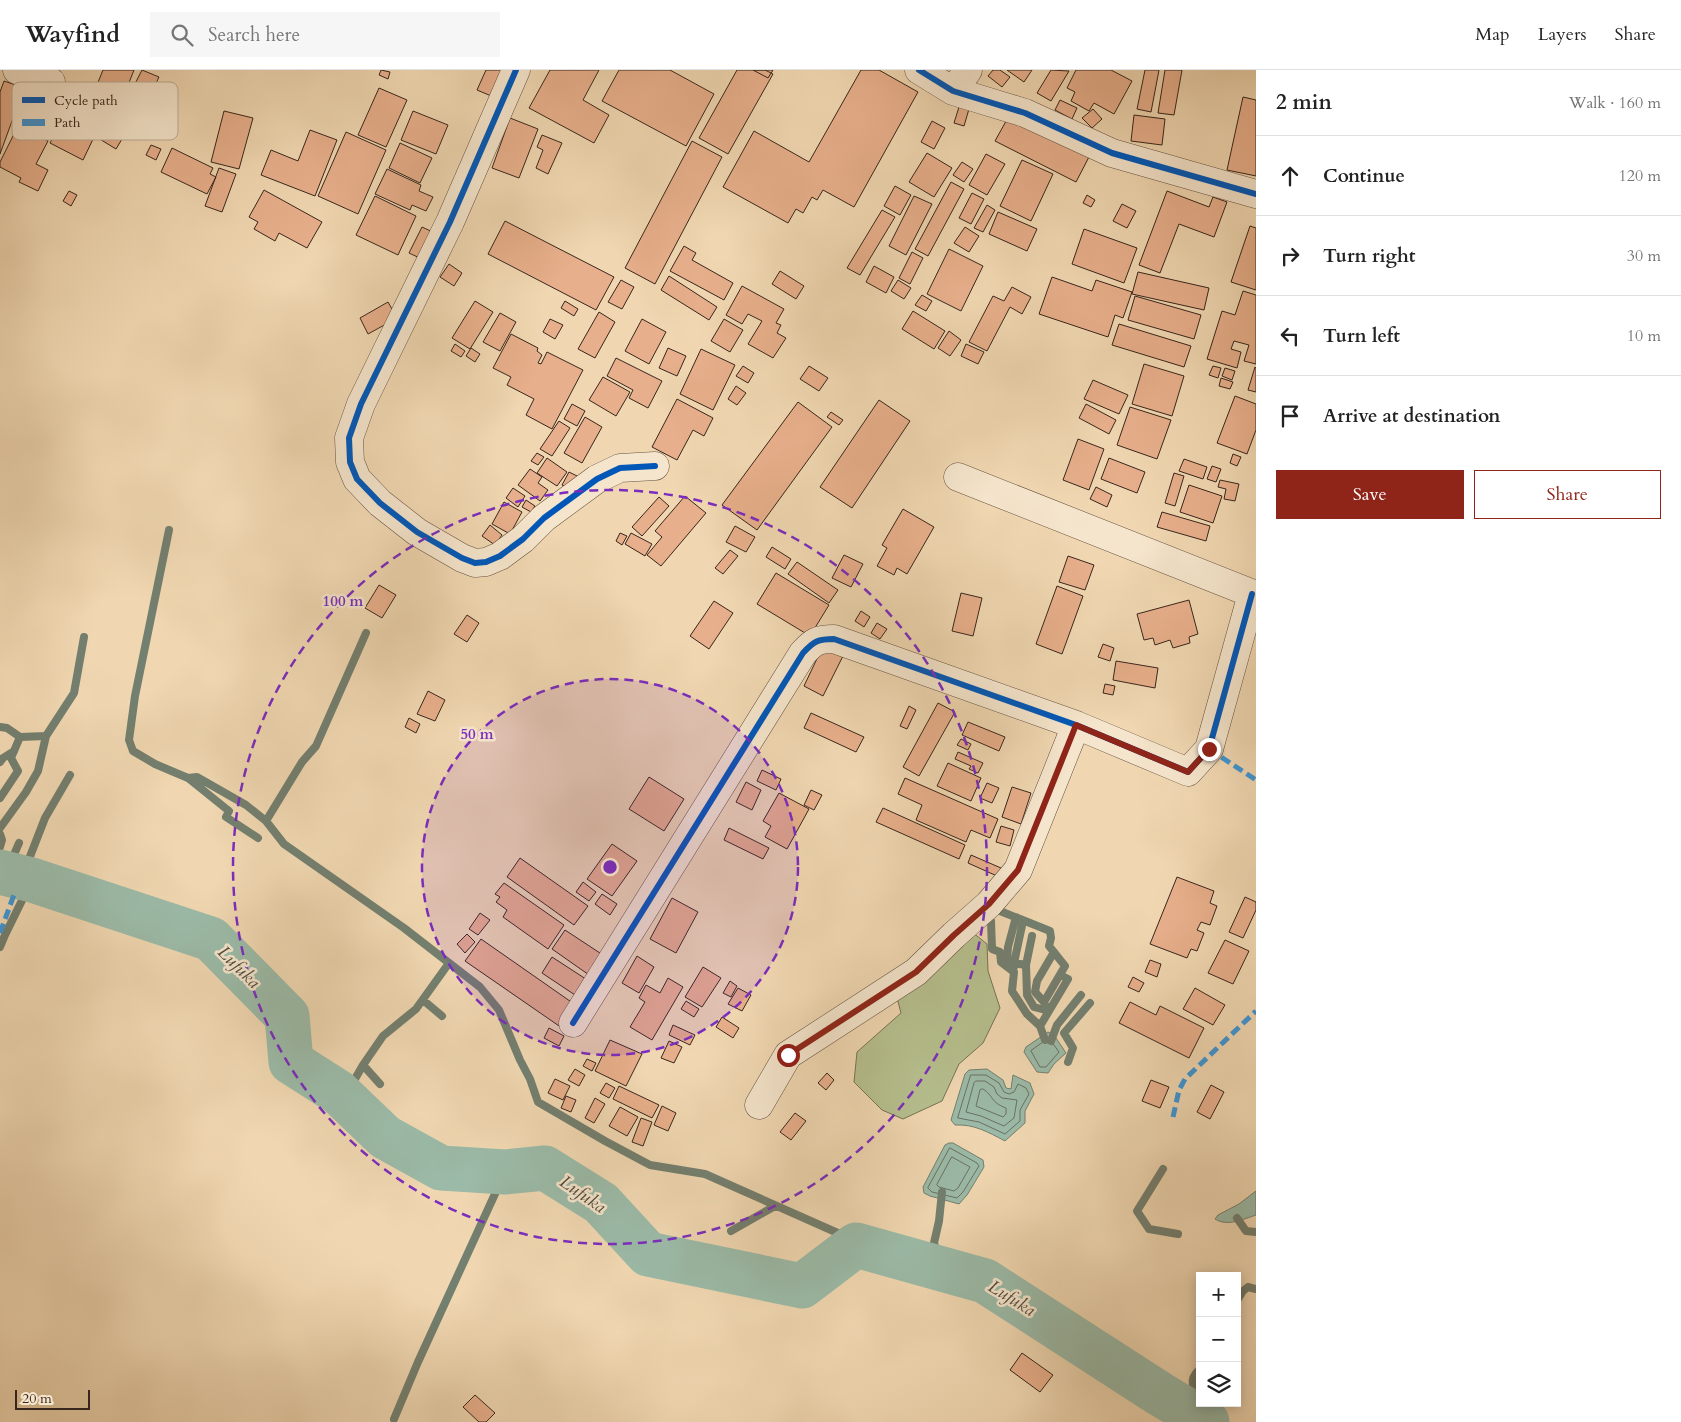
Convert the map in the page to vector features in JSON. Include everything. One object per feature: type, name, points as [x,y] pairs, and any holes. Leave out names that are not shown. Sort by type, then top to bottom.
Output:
[{"type":"street","points":[[17,70],[51,82]]},
{"type":"street","points":[[516,70],[450,222],[361,404],[348,438],[350,462],[357,479],[380,503],[417,532],[475,564],[500,556],[524,539],[544,518],[596,479],[620,468],[655,466]]},
{"type":"street","points":[[919,70],[961,80],[1025,113],[1112,153],[1256,194]]},
{"type":"street","points":[[573,1023],[803,653],[820,639],[834,639],[1076,725],[1188,772],[1209,749],[1254,594],[958,477]]},
{"type":"street","points":[[759,1105],[788,1055],[916,972],[989,904],[1018,870],[1076,725]]},
{"type":"green space","points":[[972,932],[987,944],[988,971],[1000,1008],[983,1043],[959,1064],[942,1101],[903,1119],[882,1110],[854,1082],[857,1052],[901,1013],[897,998]]},
{"type":"water","points":[[1048,1032],[1054,1035],[1066,1053],[1054,1064],[1048,1073],[1037,1072],[1024,1052],[1026,1047]]},
{"type":"water","points":[[987,1069],[1003,1080],[1006,1088],[1011,1089],[1013,1075],[1030,1083],[1034,1094],[1025,1111],[1025,1123],[1005,1141],[975,1127],[955,1125],[951,1120],[965,1074],[969,1070]]},
{"type":"water","points":[[953,1143],[983,1160],[984,1167],[967,1195],[959,1204],[930,1196],[924,1193],[923,1187],[945,1145]]},
{"type":"water","points":[[1256,1191],[1256,1215],[1230,1222],[1215,1219],[1218,1215],[1239,1204]]},
{"type":"building","points":[[103,70],[134,70],[129,82],[98,82]]},
{"type":"building","points":[[142,70],[159,77],[157,82],[136,82]]},
{"type":"building","points":[[381,70],[390,72],[388,79],[379,75]]},
{"type":"building","points":[[486,70],[501,70],[507,73],[496,98],[477,90]]},
{"type":"building","points":[[550,70],[599,70],[583,100],[609,115],[594,143],[529,108]]},
{"type":"building","points":[[619,70],[670,70],[714,94],[686,146],[602,101]]},
{"type":"building","points":[[737,70],[765,70],[773,74],[728,154],[699,138]]},
{"type":"building","points":[[753,70],[773,70],[768,78]]},
{"type":"building","points":[[861,70],[879,70],[918,92],[854,207],[823,190],[817,200],[812,197],[803,213],[796,209],[788,223],[723,187],[754,131],[809,162]]},
{"type":"building","points":[[993,70],[1000,70],[1010,77],[1002,87],[988,76]]},
{"type":"building","points":[[1007,70],[1032,70],[1024,82]]},
{"type":"building","points":[[1051,70],[1069,71],[1051,101],[1037,93]]},
{"type":"building","points":[[1076,70],[1111,70],[1132,81],[1114,114],[1094,103],[1089,111],[1071,101],[1075,92],[1067,88]]},
{"type":"building","points":[[1145,70],[1159,70],[1151,112],[1137,109]]},
{"type":"building","points":[[1165,70],[1182,70],[1174,115],[1158,113]]},
{"type":"building","points":[[4,81],[12,84],[12,121],[0,154],[0,92]]},
{"type":"building","points":[[379,88],[407,100],[386,147],[358,135]]},
{"type":"building","points":[[1243,97],[1256,100],[1256,176],[1227,170]]},
{"type":"building","points":[[1060,100],[1077,108],[1072,119],[1055,110]]},
{"type":"building","points":[[959,107],[969,109],[964,126],[954,123]]},
{"type":"building","points":[[1093,109],[1102,119],[1092,128],[1082,118]]},
{"type":"building","points":[[224,111],[253,118],[239,169],[211,162]]},
{"type":"building","points":[[413,111],[448,125],[436,154],[401,140]]},
{"type":"building","points":[[1010,114],[1090,155],[1076,182],[995,141]]},
{"type":"building","points":[[1134,115],[1165,119],[1162,145],[1131,141]]},
{"type":"building","points":[[510,118],[538,129],[519,178],[492,168]]},
{"type":"building","points":[[932,121],[945,128],[934,149],[921,142]]},
{"type":"building","points":[[310,130],[337,140],[315,196],[261,175],[271,150],[298,161]]},
{"type":"building","points":[[346,132],[386,150],[358,214],[318,196]]},
{"type":"building","points":[[542,135],[562,143],[548,174],[536,168],[543,150],[537,147]]},
{"type":"building","points":[[12,138],[12,140],[48,141],[36,164],[48,170],[38,191],[19,182],[21,178],[0,167],[0,162]]},
{"type":"building","points":[[52,140],[93,140],[83,160],[50,143]]},
{"type":"building","points":[[101,140],[121,140],[116,149]]},
{"type":"building","points":[[692,141],[722,157],[655,284],[625,268]]},
{"type":"building","points":[[400,143],[432,158],[420,183],[389,168]]},
{"type":"building","points":[[151,145],[161,149],[156,160],[146,155]]},
{"type":"building","points":[[172,148],[213,168],[210,174],[216,177],[207,194],[161,172]]},
{"type":"building","points":[[927,153],[952,168],[934,197],[909,182]]},
{"type":"building","points":[[986,154],[1005,164],[987,195],[969,185]]},
{"type":"building","points":[[1022,160],[1053,174],[1031,221],[1000,206]]},
{"type":"building","points":[[962,162],[973,169],[964,182],[953,175]]},
{"type":"building","points":[[219,168],[236,174],[222,212],[205,206]]},
{"type":"building","points":[[387,169],[421,185],[419,191],[433,197],[426,211],[412,205],[410,210],[375,194]]},
{"type":"building","points":[[951,182],[964,189],[928,256],[915,249]]},
{"type":"building","points":[[895,186],[911,195],[900,215],[884,206]]},
{"type":"building","points":[[264,190],[322,222],[307,248],[279,233],[275,241],[254,229],[258,222],[249,217]]},
{"type":"building","points":[[69,191],[77,195],[71,206],[63,201]]},
{"type":"building","points":[[1167,191],[1209,207],[1213,197],[1227,202],[1214,237],[1179,224],[1160,273],[1139,265]]},
{"type":"building","points":[[972,193],[984,199],[971,224],[959,218]]},
{"type":"building","points":[[1087,195],[1095,200],[1091,207],[1083,203]]},
{"type":"building","points":[[375,196],[416,216],[398,255],[356,235]]},
{"type":"building","points":[[914,196],[932,204],[906,255],[889,246]]},
{"type":"building","points":[[1122,204],[1136,211],[1127,228],[1113,221]]},
{"type":"building","points":[[987,205],[995,210],[983,232],[974,228]]},
{"type":"building","points":[[882,210],[895,217],[860,275],[847,268]]},
{"type":"building","points":[[998,212],[1037,229],[1027,251],[989,234]]},
{"type":"building","points":[[505,221],[614,277],[596,310],[488,254]]},
{"type":"building","points":[[1250,226],[1256,228],[1256,290],[1231,282]]},
{"type":"building","points":[[422,227],[437,234],[424,260],[409,253]]},
{"type":"building","points":[[965,227],[979,236],[969,252],[954,243]]},
{"type":"building","points":[[1084,229],[1137,248],[1124,283],[1072,264]]},
{"type":"building","points":[[684,246],[696,253],[692,260],[733,283],[724,300],[670,271]]},
{"type":"building","points":[[949,249],[983,266],[961,311],[927,294]]},
{"type":"building","points":[[912,252],[923,258],[910,284],[899,278]]},
{"type":"building","points":[[449,264],[462,273],[454,286],[440,277]]},
{"type":"building","points":[[874,266],[894,277],[886,293],[866,282]]},
{"type":"building","points":[[780,271],[804,286],[796,299],[772,284]]},
{"type":"building","points":[[1138,272],[1209,288],[1204,310],[1132,294]]},
{"type":"building","points":[[669,276],[717,307],[709,320],[661,290]]},
{"type":"building","points":[[1052,277],[1092,291],[1096,280],[1132,292],[1123,318],[1115,315],[1108,337],[1039,314]]},
{"type":"building","points":[[621,280],[634,287],[622,309],[608,302]]},
{"type":"building","points":[[898,280],[911,288],[904,299],[891,291]]},
{"type":"building","points":[[742,286],[784,309],[776,323],[781,325],[777,333],[786,338],[773,358],[748,344],[762,321],[748,314],[742,324],[726,315]]},
{"type":"building","points":[[1012,287],[1031,297],[1022,314],[1010,307],[987,351],[969,342],[993,296],[1004,301]]},
{"type":"building","points":[[1243,291],[1256,295],[1256,364],[1244,361],[1249,345],[1234,341],[1231,349],[1241,352],[1237,368],[1207,359],[1222,311],[1235,315]]},
{"type":"building","points":[[922,295],[932,301],[926,311],[915,305]]},
{"type":"building","points":[[1135,296],[1201,315],[1194,339],[1128,320]]},
{"type":"building","points":[[475,301],[493,312],[470,349],[452,338]]},
{"type":"building","points":[[565,301],[578,309],[574,316],[561,308]]},
{"type":"building","points":[[388,302],[397,318],[368,334],[360,318]]},
{"type":"building","points":[[913,311],[945,331],[934,349],[902,329]]},
{"type":"building","points":[[599,312],[615,322],[595,358],[578,349]]},
{"type":"building","points":[[500,313],[516,322],[500,351],[483,342]]},
{"type":"building","points":[[550,319],[563,325],[555,339],[543,332]]},
{"type":"building","points":[[642,319],[666,332],[649,364],[625,351]]},
{"type":"building","points":[[724,319],[743,330],[730,352],[711,341]]},
{"type":"building","points":[[1119,324],[1191,346],[1184,367],[1112,345]]},
{"type":"building","points":[[949,331],[961,340],[950,356],[938,348]]},
{"type":"building","points":[[511,334],[538,348],[537,351],[542,355],[538,363],[541,364],[547,352],[583,370],[552,429],[526,415],[534,399],[507,385],[511,377],[493,368]]},
{"type":"building","points":[[455,344],[465,351],[461,357],[451,351]]},
{"type":"building","points":[[966,344],[984,352],[978,364],[961,356]]},
{"type":"building","points":[[471,348],[480,354],[475,362],[466,356]]},
{"type":"building","points":[[668,348],[686,356],[677,376],[659,368]]},
{"type":"building","points":[[701,349],[735,365],[713,410],[680,394]]},
{"type":"building","points":[[616,358],[662,381],[648,408],[629,398],[633,390],[607,376]]},
{"type":"building","points":[[1144,364],[1184,376],[1172,416],[1132,404]]},
{"type":"building","points":[[743,366],[754,373],[748,383],[736,376]]},
{"type":"building","points":[[809,366],[828,378],[819,391],[800,379]]},
{"type":"building","points":[[1213,366],[1221,368],[1218,378],[1209,375]]},
{"type":"building","points":[[1225,368],[1235,371],[1232,380],[1222,376]]},
{"type":"building","points":[[1256,368],[1256,392],[1248,390]]},
{"type":"building","points":[[603,377],[630,392],[616,416],[589,400]]},
{"type":"building","points":[[1221,378],[1233,382],[1230,389],[1219,386]]},
{"type":"building","points":[[1093,380],[1128,395],[1119,414],[1084,399]]},
{"type":"building","points":[[736,386],[746,393],[737,405],[728,399]]},
{"type":"building","points":[[1235,396],[1256,404],[1256,430],[1247,454],[1217,443]]},
{"type":"building","points":[[677,399],[713,418],[704,436],[693,430],[677,460],[652,447]]},
{"type":"building","points":[[879,400],[910,421],[852,508],[820,487]]},
{"type":"building","points":[[798,402],[832,427],[757,530],[722,505]]},
{"type":"building","points":[[572,404],[585,411],[577,426],[564,419]]},
{"type":"building","points":[[1086,404],[1116,420],[1109,434],[1079,418]]},
{"type":"building","points":[[1130,407],[1171,420],[1157,459],[1117,445]]},
{"type":"building","points":[[831,412],[843,420],[839,425],[827,417]]},
{"type":"building","points":[[585,417],[602,427],[582,463],[564,453]]},
{"type":"building","points":[[559,421],[570,428],[552,456],[540,449]]},
{"type":"building","points":[[1078,439],[1104,449],[1089,490],[1063,480]]},
{"type":"building","points":[[537,453],[544,457],[538,465],[531,461]]},
{"type":"building","points":[[1233,454],[1241,457],[1237,466],[1230,463]]},
{"type":"building","points":[[547,458],[567,472],[557,486],[537,473]]},
{"type":"building","points":[[1109,458],[1145,472],[1137,493],[1101,479]]},
{"type":"building","points":[[1184,459],[1207,467],[1203,479],[1179,471]]},
{"type":"building","points":[[1212,466],[1221,469],[1216,482],[1207,479]]},
{"type":"building","points":[[530,469],[542,477],[538,483],[548,490],[540,501],[518,485]]},
{"type":"building","points":[[569,472],[579,477],[572,490],[562,485]]},
{"type":"building","points":[[1174,473],[1184,476],[1175,506],[1165,503]]},
{"type":"building","points":[[1220,480],[1239,484],[1235,501],[1224,499],[1226,489],[1218,487]]},
{"type":"building","points":[[1189,485],[1222,496],[1213,523],[1180,512]]},
{"type":"building","points":[[1096,487],[1112,495],[1107,507],[1090,499]]},
{"type":"building","points":[[513,488],[525,496],[518,507],[506,498]]},
{"type":"building","points":[[685,496],[706,513],[661,566],[647,555],[662,537],[655,531]]},
{"type":"building","points":[[659,497],[669,506],[642,536],[632,527]]},
{"type":"building","points":[[526,500],[535,506],[531,512],[522,507]]},
{"type":"building","points":[[504,502],[522,512],[510,534],[492,524]]},
{"type":"building","points":[[903,509],[934,527],[907,574],[897,568],[894,575],[877,566],[887,548],[882,545]]},
{"type":"building","points":[[1162,512],[1210,526],[1206,541],[1157,527]]},
{"type":"building","points":[[490,525],[502,535],[495,545],[482,536]]},
{"type":"building","points":[[735,526],[755,537],[746,552],[726,542]]},
{"type":"building","points":[[620,533],[627,536],[622,545],[616,541]]},
{"type":"building","points":[[631,533],[652,544],[645,556],[625,544]]},
{"type":"building","points":[[772,547],[791,559],[785,569],[766,557]]},
{"type":"building","points":[[730,550],[738,556],[723,574],[715,568]]},
{"type":"building","points":[[844,555],[863,564],[851,587],[832,578]]},
{"type":"building","points":[[1068,556],[1094,565],[1085,590],[1059,582]]},
{"type":"building","points":[[797,562],[838,590],[829,603],[788,574]]},
{"type":"building","points":[[776,573],[829,605],[810,636],[757,604]]},
{"type":"building","points":[[379,585],[396,595],[382,618],[365,608]]},
{"type":"building","points":[[1057,586],[1083,596],[1062,654],[1036,644]]},
{"type":"building","points":[[961,593],[982,598],[973,636],[952,631]]},
{"type":"building","points":[[1189,600],[1198,634],[1189,637],[1190,643],[1173,648],[1170,640],[1155,645],[1153,638],[1144,640],[1137,614]]},
{"type":"building","points":[[714,601],[733,613],[709,649],[690,636]]},
{"type":"building","points":[[861,611],[870,617],[864,627],[855,621]]},
{"type":"building","points":[[467,615],[479,623],[467,642],[454,634]]},
{"type":"building","points":[[877,623],[887,629],[880,639],[871,633]]},
{"type":"building","points":[[1103,644],[1114,648],[1110,661],[1098,657]]},
{"type":"building","points":[[823,646],[843,656],[823,696],[804,686]]},
{"type":"building","points":[[1116,661],[1158,668],[1155,688],[1113,680]]},
{"type":"building","points":[[1105,684],[1115,686],[1113,695],[1103,693]]},
{"type":"building","points":[[428,691],[445,700],[435,721],[417,714]]},
{"type":"building","points":[[938,703],[955,712],[919,776],[903,767]]},
{"type":"building","points":[[909,706],[916,710],[907,729],[900,726]]},
{"type":"building","points":[[811,713],[864,737],[856,752],[804,728]]},
{"type":"building","points":[[409,718],[420,724],[416,733],[405,727]]},
{"type":"building","points":[[968,722],[1005,737],[999,751],[962,735]]},
{"type":"building","points":[[961,739],[971,744],[968,750],[957,745]]},
{"type":"building","points":[[958,752],[983,763],[978,773],[969,769],[971,766],[955,759]]},
{"type":"building","points":[[948,763],[981,778],[971,801],[937,786]]},
{"type":"building","points":[[762,770],[781,779],[776,790],[757,781]]},
{"type":"building","points":[[649,777],[684,799],[664,831],[629,809]]},
{"type":"building","points":[[905,778],[998,819],[990,838],[971,830],[966,842],[916,820],[922,805],[898,794]]},
{"type":"building","points":[[746,782],[761,790],[752,810],[736,802]]},
{"type":"building","points":[[987,783],[999,788],[992,803],[980,798]]},
{"type":"building","points":[[1012,787],[1031,793],[1021,824],[1002,817]]},
{"type":"building","points":[[811,790],[822,795],[814,810],[804,805]]},
{"type":"building","points":[[779,793],[809,809],[787,849],[765,837],[771,826],[763,821]]},
{"type":"building","points":[[883,808],[965,845],[959,859],[876,822]]},
{"type":"building","points":[[1001,826],[1014,830],[1010,846],[996,842]]},
{"type":"building","points":[[729,828],[769,848],[763,859],[724,840]]},
{"type":"building","points":[[612,844],[637,861],[612,896],[587,879]]},
{"type":"building","points":[[971,855],[1001,868],[997,876],[968,863]]},
{"type":"building","points":[[520,858],[588,906],[574,925],[507,877]]},
{"type":"building","points":[[1177,877],[1214,891],[1210,903],[1217,906],[1210,925],[1201,922],[1197,930],[1204,933],[1197,951],[1191,949],[1187,958],[1150,944]]},
{"type":"building","points":[[583,882],[596,892],[589,901],[576,892]]},
{"type":"building","points":[[504,883],[564,925],[548,949],[503,917],[507,910],[496,902],[500,897],[495,894]]},
{"type":"building","points":[[602,894],[617,904],[610,915],[595,904]]},
{"type":"building","points":[[1245,897],[1256,902],[1256,910],[1243,938],[1229,932]]},
{"type":"building","points":[[672,898],[698,912],[676,953],[650,939]]},
{"type":"building","points":[[480,913],[490,920],[478,935],[469,929]]},
{"type":"building","points":[[565,930],[606,957],[592,977],[552,949]]},
{"type":"building","points":[[467,934],[475,942],[465,953],[457,944]]},
{"type":"building","points":[[481,939],[577,1006],[562,1028],[465,961]]},
{"type":"building","points":[[1225,940],[1249,951],[1233,984],[1208,973]]},
{"type":"building","points":[[637,956],[654,967],[639,993],[622,983]]},
{"type":"building","points":[[552,957],[592,983],[581,999],[542,973]]},
{"type":"building","points":[[1150,960],[1161,964],[1157,977],[1145,972]]},
{"type":"building","points":[[703,967],[721,978],[702,1007],[685,997]]},
{"type":"building","points":[[1133,977],[1144,983],[1139,992],[1128,987]]},
{"type":"building","points":[[668,978],[683,987],[652,1040],[630,1027],[645,1002],[639,998],[646,985],[660,993]]},
{"type":"building","points":[[730,981],[737,986],[731,997],[723,993]]},
{"type":"building","points":[[738,988],[751,995],[742,1011],[728,1004]]},
{"type":"building","points":[[1195,988],[1225,1005],[1213,1025],[1183,1009]]},
{"type":"building","points":[[686,1001],[699,1009],[694,1017],[681,1009]]},
{"type":"building","points":[[1130,1002],[1156,1015],[1160,1006],[1204,1028],[1189,1058],[1119,1023]]},
{"type":"building","points":[[722,1017],[739,1028],[733,1038],[716,1027]]},
{"type":"building","points":[[673,1025],[695,1035],[690,1045],[669,1035]]},
{"type":"building","points":[[549,1028],[564,1036],[559,1046],[544,1038]]},
{"type":"building","points":[[610,1040],[642,1054],[626,1086],[595,1071]]},
{"type":"building","points":[[669,1041],[682,1047],[674,1063],[661,1058]]},
{"type":"building","points":[[587,1059],[596,1063],[592,1071],[583,1066]]},
{"type":"building","points":[[575,1069],[585,1075],[579,1086],[568,1080]]},
{"type":"building","points":[[827,1073],[834,1080],[826,1090],[818,1083]]},
{"type":"building","points":[[555,1079],[570,1086],[563,1100],[548,1093]]},
{"type":"building","points":[[1151,1080],[1169,1087],[1160,1108],[1142,1101]]},
{"type":"building","points":[[606,1083],[615,1088],[609,1098],[600,1093]]},
{"type":"building","points":[[1211,1085],[1224,1092],[1210,1119],[1197,1112]]},
{"type":"building","points":[[619,1086],[659,1105],[652,1118],[613,1099]]},
{"type":"building","points":[[566,1096],[576,1100],[571,1112],[561,1108]]},
{"type":"building","points":[[595,1098],[605,1104],[594,1123],[585,1118]]},
{"type":"building","points":[[662,1106],[676,1113],[668,1131],[654,1125]]},
{"type":"building","points":[[620,1107],[638,1117],[627,1136],[609,1126]]},
{"type":"building","points":[[795,1113],[806,1121],[791,1140],[780,1132]]},
{"type":"building","points":[[641,1118],[652,1122],[643,1146],[632,1142]]},
{"type":"building","points":[[1022,1353],[1053,1375],[1040,1392],[1010,1370]]},
{"type":"building","points":[[475,1395],[495,1413],[486,1422],[479,1422],[463,1407]]},
{"type":"waterway","points":[[169,530],[135,696],[129,740],[133,751],[155,764],[188,778],[197,777],[246,805],[266,821],[284,844],[404,928],[480,987],[499,1010],[530,1079],[538,1102],[650,1165],[705,1174],[840,1234],[856,1245]]},
{"type":"waterway","points":[[266,821],[302,762],[316,746],[366,633]]},
{"type":"waterway","points":[[0,828],[26,792],[38,771],[46,736],[74,693],[84,637]]},
{"type":"waterway","points":[[0,727],[7,728],[20,737],[46,736]]},
{"type":"waterway","points":[[0,798],[18,771],[11,758],[20,737]]},
{"type":"waterway","points":[[0,762],[14,751]]},
{"type":"waterway","points":[[22,877],[45,818],[70,775]]},
{"type":"waterway","points":[[188,778],[229,811],[226,817],[258,838]]},
{"type":"waterway","points":[[0,834],[2,840],[0,847]]},
{"type":"waterway","points":[[6,873],[19,843]]},
{"type":"waterway","name":"Lufuka","points":[[0,872],[32,880],[211,939],[287,1016],[291,1062],[338,1092],[385,1137],[441,1168],[505,1172],[545,1168],[601,1203],[648,1254],[802,1286],[856,1245],[985,1281],[1160,1394],[1207,1422]]},
{"type":"waterway","points":[[0,947],[32,880]]},
{"type":"waterway","points":[[1000,911],[1050,931],[1049,946],[1065,966],[1044,1002],[1049,1011],[1040,1026],[1045,1040]]},
{"type":"waterway","points":[[1014,967],[1014,963],[1007,960],[1008,947],[1016,917]]},
{"type":"waterway","points":[[991,921],[992,949],[1000,952],[1001,962],[1014,972],[1012,991],[1027,1014],[1040,1026]]},
{"type":"waterway","points":[[1023,921],[1014,963],[1026,965],[1027,995],[1034,1007],[1049,1011],[1068,979],[1060,975]]},
{"type":"waterway","points":[[1026,965],[1032,936]]},
{"type":"waterway","points":[[1044,1002],[1035,992],[1037,981],[1054,952]]},
{"type":"waterway","points":[[344,1098],[383,1036],[416,1009],[449,963]]},
{"type":"waterway","points":[[1051,1041],[1057,1025],[1081,995]]},
{"type":"waterway","points":[[423,1000],[442,1016]]},
{"type":"waterway","points":[[1068,1062],[1073,1048],[1064,1033],[1090,1003]]},
{"type":"waterway","points":[[363,1065],[380,1084]]},
{"type":"waterway","points":[[1163,1169],[1137,1211],[1149,1229],[1178,1234]]},
{"type":"waterway","points":[[394,1419],[505,1172]]},
{"type":"waterway","points":[[931,1266],[937,1253],[934,1243],[939,1221],[942,1192]]},
{"type":"waterway","points":[[731,1231],[775,1206]]},
{"type":"waterway","points":[[1237,1218],[1246,1231],[1256,1232]]},
{"type":"waterway","points":[[1241,1294],[1248,1287],[1256,1289]]},
{"type":"waterway","points":[[1194,1414],[1193,1380],[1196,1373]]},
{"type":"marked path","points":[[1209,749],[1256,780]]},
{"type":"marked path","points":[[0,933],[15,892]]},
{"type":"marked path","points":[[1173,1117],[1179,1090],[1185,1079],[1256,1011]]},
{"type":"cycle path","points":[[516,70],[450,222],[361,404],[349,438],[350,462],[357,479],[380,503],[417,532],[462,558],[475,563],[486,562],[500,556],[523,539],[544,518],[597,479],[620,468],[655,466]]},
{"type":"cycle path","points":[[919,70],[953,91],[1025,113],[1112,153],[1256,194]]},
{"type":"cycle path","points":[[573,1023],[803,653],[813,643],[820,640],[834,639],[1076,725],[1188,772],[1209,749],[1252,594]]},
{"type":"route","points":[[788,1055],[916,972],[989,904],[1018,870],[1076,725],[1188,772],[1209,749]]}]
